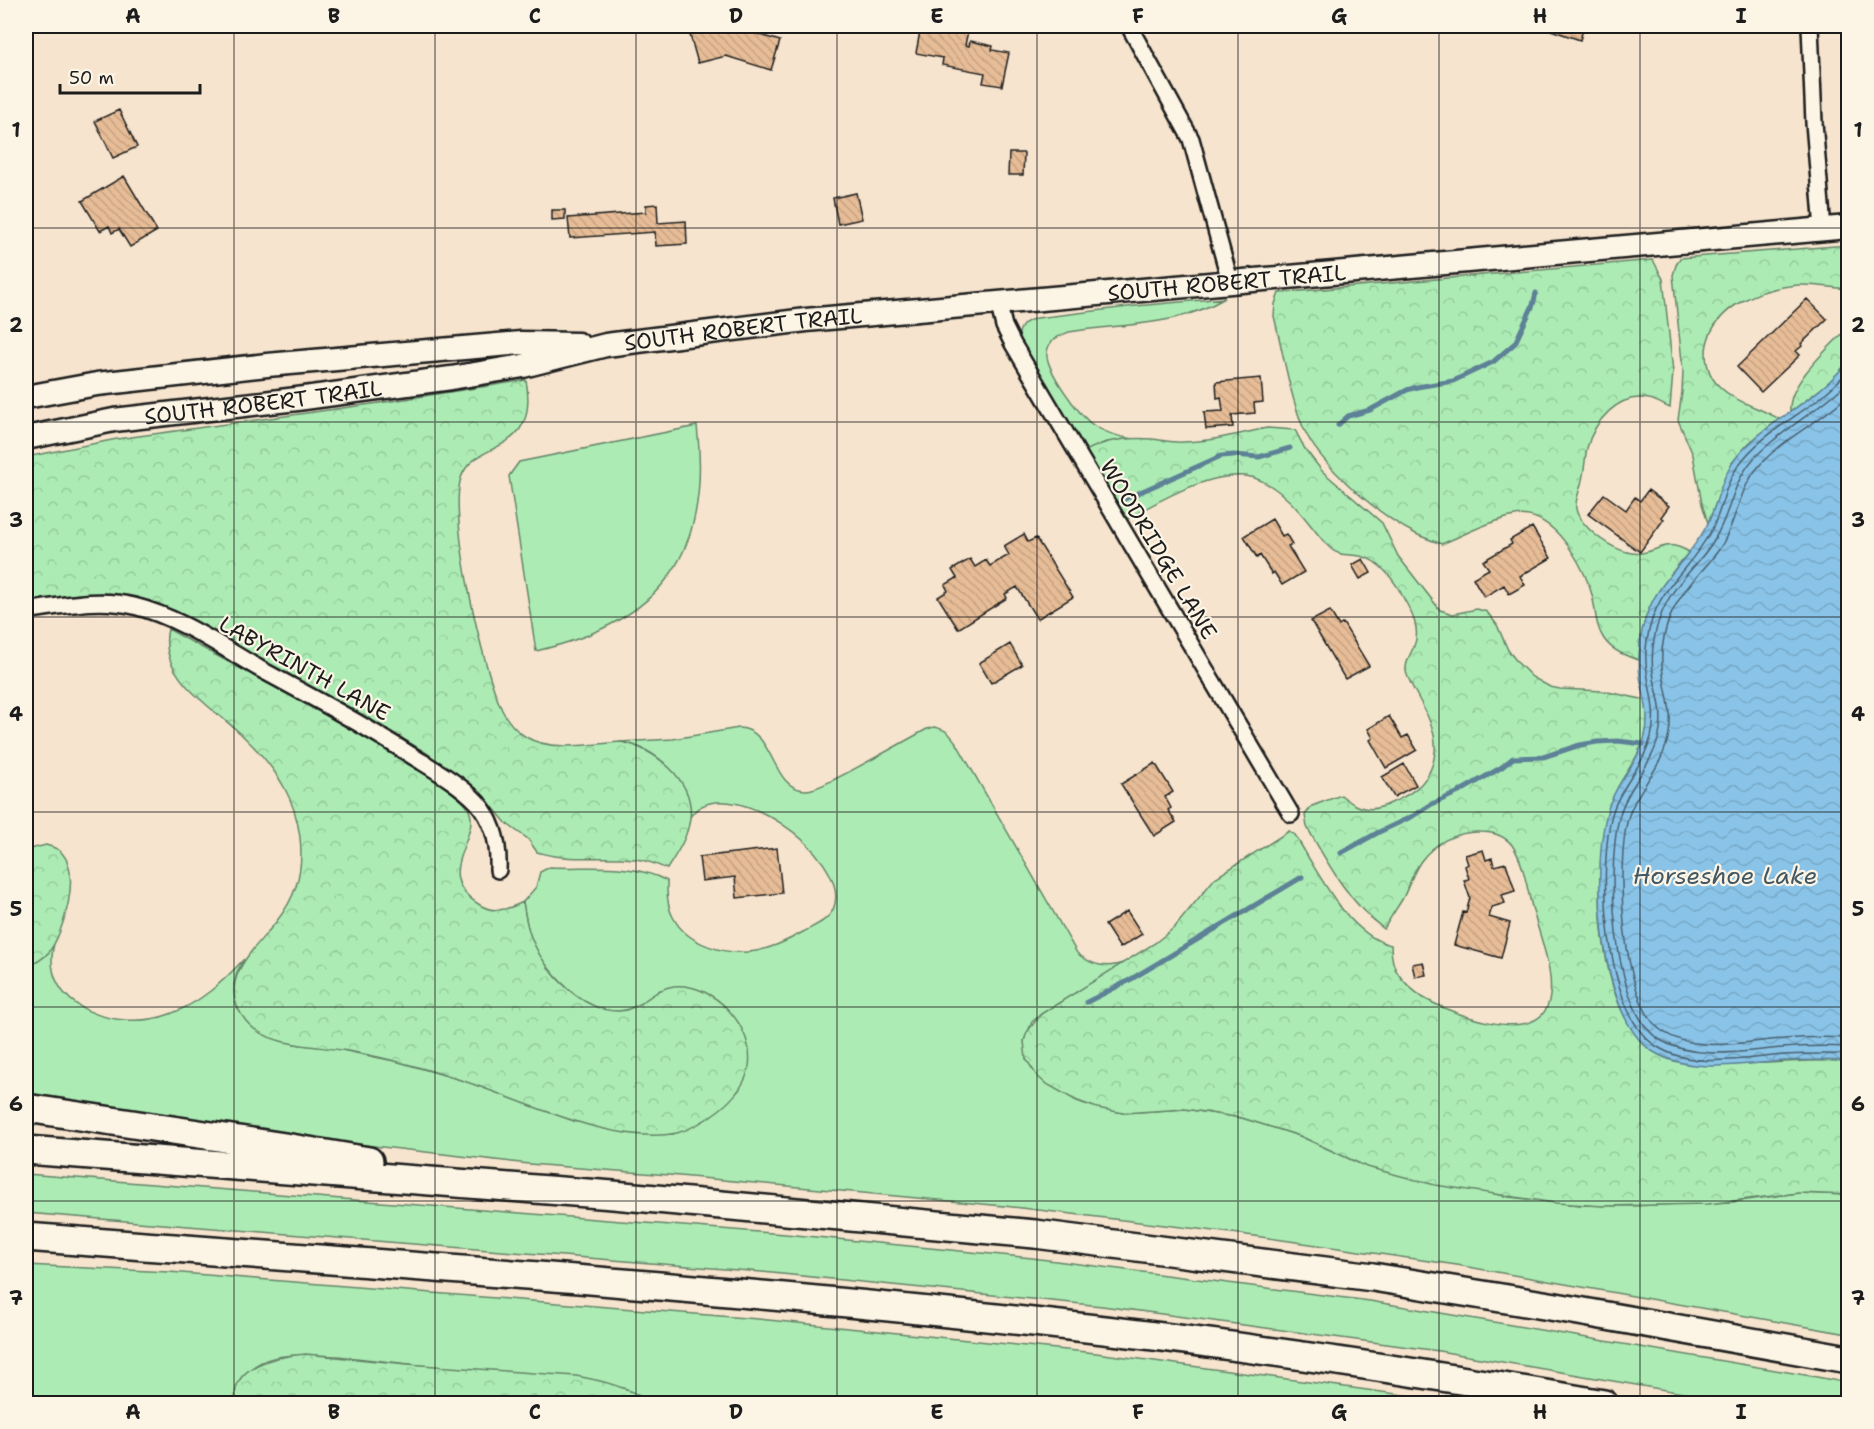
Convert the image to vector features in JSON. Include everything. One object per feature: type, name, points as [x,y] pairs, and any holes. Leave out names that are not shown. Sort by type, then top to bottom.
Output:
[{"type":"highway","points":[[26,1108],[285,1147],[527,1189]]},
{"type":"highway","points":[[26,1150],[527,1189],[1035,1234],[1216,1256],[1453,1290],[1848,1359]]},
{"type":"highway","points":[[26,1237],[760,1295],[1049,1324],[1387,1367],[1604,1404]]},
{"type":"highway","points":[[26,1246],[199,1250]]},
{"type":"main road","name":"SOUTH ROBERT TRAIL","points":[[26,438],[78,426],[126,419],[461,376],[523,366],[606,345],[806,320],[1848,227]]},
{"type":"main road","name":"SOUTH ROBERT TRAIL","points":[[26,397],[97,384],[182,374],[463,348],[521,343],[606,345]]},
{"type":"street","points":[[1129,26],[1191,139],[1230,281]]},
{"type":"street","points":[[1810,26],[1822,229]]},
{"type":"street","name":"WOODRIDGE LANE","points":[[998,302],[1004,326],[1013,344],[1291,814]]},
{"type":"street","name":"LABYRINTH LANE","points":[[26,611],[89,602],[131,605],[172,620],[262,669],[392,743],[448,779],[476,801],[489,820],[495,836],[498,870]]},
{"type":"green space","points":[[1848,245],[1848,289],[1798,285],[1770,290],[1742,301],[1730,309],[1712,330],[1706,355],[1715,382],[1733,397],[1779,419],[1749,443],[1732,463],[1708,523],[1693,455],[1678,420],[1683,371],[1673,275],[1676,265],[1680,258]]},
{"type":"green space","points":[[1653,260],[1663,279],[1673,372],[1670,408],[1652,400],[1638,398],[1627,400],[1609,411],[1590,438],[1576,503],[1578,515],[1589,529],[1606,543],[1620,550],[1642,553],[1665,546],[1675,546],[1689,552],[1668,577],[1653,601],[1643,627],[1639,660],[1615,650],[1604,639],[1582,569],[1565,542],[1542,521],[1529,516],[1506,518],[1442,544],[1401,526],[1336,473],[1311,442],[1303,427],[1290,386],[1274,316],[1279,293]]},
{"type":"green space","points":[[1225,298],[1207,307],[1169,319],[1069,332],[1052,341],[1047,352],[1051,369],[1080,412],[1093,425],[1102,430],[1133,439],[1106,442],[1084,452],[1018,339],[1023,325],[1037,318]]},
{"type":"green space","points":[[1848,328],[1848,362],[1830,382],[1790,412],[1795,389],[1802,378]]},
{"type":"green space","points":[[526,380],[528,405],[524,423],[515,435],[468,466],[461,478],[458,498],[459,526],[469,594],[494,690],[506,718],[519,732],[536,742],[559,746],[620,742],[646,751],[670,768],[686,791],[690,804],[690,818],[684,838],[667,869],[639,860],[573,858],[537,852],[528,839],[507,824],[482,794],[427,753],[365,716],[176,612],[137,598],[119,595],[85,594],[26,602],[26,457],[117,439]]},
{"type":"green space","points":[[697,426],[700,472],[696,512],[686,546],[669,576],[646,601],[616,622],[579,638],[536,651],[509,476],[519,462]]},
{"type":"green space","points":[[1267,428],[1295,430],[1305,449],[1322,471],[1382,523],[1398,556],[1440,610],[1453,614],[1477,609],[1487,612],[1497,625],[1508,650],[1532,677],[1550,687],[1603,691],[1646,700],[1646,734],[1635,759],[1614,794],[1603,837],[1600,872],[1601,911],[1605,952],[1614,990],[1628,1023],[1649,1048],[1676,1061],[1726,1064],[1848,1061],[1848,1195],[1798,1193],[1708,1204],[1604,1206],[1555,1203],[1435,1185],[1367,1167],[1300,1136],[1242,1118],[1185,1109],[1123,1113],[1097,1108],[1075,1100],[1037,1076],[1026,1059],[1024,1041],[1027,1032],[1041,1014],[1155,943],[1175,927],[1215,878],[1289,831],[1295,835],[1323,883],[1347,915],[1375,939],[1391,945],[1392,961],[1397,972],[1422,997],[1468,1017],[1507,1024],[1524,1024],[1538,1018],[1547,1007],[1551,986],[1547,961],[1520,861],[1512,845],[1505,839],[1489,833],[1471,832],[1447,839],[1432,849],[1418,865],[1403,898],[1384,929],[1350,895],[1331,869],[1307,827],[1305,815],[1312,806],[1341,795],[1360,807],[1380,808],[1415,790],[1431,770],[1435,751],[1434,735],[1406,671],[1407,661],[1416,640],[1415,622],[1401,592],[1392,579],[1380,566],[1367,558],[1333,551],[1285,497],[1267,484],[1251,477],[1231,476],[1199,483],[1151,505],[1124,521],[1084,452],[1108,442],[1125,439],[1194,441]]},
{"type":"green space","points":[[168,629],[371,741],[452,792],[470,812],[471,825],[458,865],[458,878],[464,892],[485,908],[496,910],[523,902],[529,932],[539,954],[557,978],[579,998],[605,1010],[627,1010],[660,991],[674,986],[703,991],[717,1000],[729,1010],[738,1023],[749,1051],[747,1073],[734,1096],[709,1117],[683,1131],[655,1135],[631,1134],[580,1123],[414,1066],[335,1049],[293,1044],[255,1030],[237,1007],[234,993],[235,980],[248,956],[288,905],[299,874],[300,836],[290,798],[265,759],[241,734],[202,701],[179,676],[171,661],[167,646]]},
{"type":"green space","points":[[934,727],[947,732],[957,744],[1077,953],[1088,961],[1100,965],[1126,962],[1041,1014],[1032,1022],[1024,1041],[1075,1100],[1123,1113],[1185,1109],[1242,1118],[1300,1136],[1367,1167],[1509,1197],[1579,1205],[1630,1206],[1732,1202],[1798,1193],[1848,1195],[1848,1334],[1457,1265],[1240,1234],[1004,1206],[529,1164],[287,1136],[26,1097],[26,966],[48,953],[54,943],[52,966],[58,985],[70,999],[87,1010],[107,1017],[129,1020],[150,1019],[170,1014],[210,991],[244,959],[237,972],[234,985],[294,1044],[332,1048],[399,1062],[468,1082],[574,1121],[625,1132],[673,1134],[703,1121],[739,1090],[747,1072],[749,1050],[660,990],[634,1008],[619,1011],[603,1009],[574,994],[549,969],[533,943],[528,928],[523,902],[536,887],[540,872],[550,867],[610,868],[654,875],[667,881],[670,908],[679,927],[698,941],[733,952],[768,948],[821,922],[829,916],[834,907],[834,886],[824,864],[805,842],[781,823],[755,809],[729,802],[706,804],[690,817],[685,790],[669,768],[646,751],[620,742],[673,739],[739,728],[751,731],[767,748],[786,781],[795,788],[806,790],[823,785]]},
{"type":"green space","points":[[46,845],[60,851],[68,862],[70,888],[68,903],[60,931],[49,952],[39,961],[26,966],[26,850]]},
{"type":"green space","points":[[26,1174],[785,1234],[1032,1258],[1370,1301],[1817,1377],[1848,1383],[1848,1403],[1741,1403],[1439,1351],[1102,1306],[762,1272],[26,1213]]},
{"type":"green space","points":[[26,1265],[169,1272],[758,1319],[1096,1353],[1462,1403],[651,1404],[625,1388],[338,1356],[296,1355],[269,1359],[246,1373],[236,1394],[236,1403],[26,1403]]},
{"type":"green space","points":[[306,1354],[576,1376],[615,1385],[651,1403],[236,1403],[236,1390],[247,1371],[269,1360]]},
{"type":"water","name":"Horseshoe Lake","points":[[1848,362],[1848,1061],[1792,1061],[1716,1066],[1683,1063],[1652,1051],[1634,1033],[1620,1006],[1610,973],[1603,936],[1600,863],[1603,831],[1609,806],[1617,788],[1642,745],[1647,722],[1639,667],[1644,622],[1658,592],[1706,527],[1732,463],[1758,436],[1819,391]]},
{"type":"building","points":[[722,26],[749,26],[748,31],[780,41],[771,70],[726,56],[698,63],[690,35]]},
{"type":"building","points":[[921,26],[968,31],[965,45],[969,46],[970,41],[993,46],[992,50],[1009,53],[1002,86],[983,83],[985,73],[942,65],[943,58],[916,53]]},
{"type":"building","points":[[1543,26],[1584,26],[1580,40]]},
{"type":"building","points":[[119,110],[137,147],[113,158],[95,121]]},
{"type":"building","points":[[1009,153],[1024,153],[1023,175],[1008,175]]},
{"type":"building","points":[[124,176],[157,231],[130,247],[119,229],[112,233],[109,226],[100,231],[82,201]]},
{"type":"building","points":[[856,193],[862,219],[838,224],[833,198]]},
{"type":"building","points":[[657,204],[658,223],[686,221],[687,244],[656,246],[655,232],[570,238],[568,218],[646,212],[646,205]]},
{"type":"building","points":[[552,210],[565,210],[565,219],[552,220]]},
{"type":"building","points":[[1807,299],[1827,319],[1801,344],[1802,346],[1796,351],[1800,355],[1761,392],[1737,367]]},
{"type":"building","points":[[1261,378],[1263,402],[1254,403],[1255,413],[1232,415],[1233,427],[1206,429],[1204,412],[1223,411],[1221,397],[1217,398],[1216,382]]},
{"type":"building","points":[[1648,490],[1669,506],[1661,517],[1664,519],[1640,552],[1588,514],[1604,494],[1626,510],[1635,497],[1640,501]]},
{"type":"building","points":[[1272,519],[1282,536],[1286,534],[1292,544],[1288,546],[1304,572],[1282,585],[1260,555],[1257,558],[1244,536]]},
{"type":"building","points":[[1532,527],[1551,558],[1520,576],[1525,585],[1509,594],[1504,585],[1484,597],[1473,578],[1489,569],[1483,561],[1512,544],[1510,540]]},
{"type":"building","points":[[1024,534],[1028,542],[1036,538],[1073,597],[1037,619],[1017,587],[1005,594],[1007,598],[958,629],[938,597],[948,591],[945,585],[957,578],[952,570],[970,559],[975,567],[986,560],[990,566],[1009,555],[1004,546]]},
{"type":"building","points":[[1363,559],[1371,573],[1360,579],[1352,565]]},
{"type":"building","points":[[1330,611],[1339,626],[1343,623],[1369,666],[1345,679],[1311,621]]},
{"type":"building","points":[[1010,644],[1022,665],[991,683],[979,663]]},
{"type":"building","points":[[1389,716],[1402,738],[1408,735],[1417,750],[1386,768],[1370,740],[1373,738],[1368,729]]},
{"type":"building","points":[[1155,763],[1173,792],[1165,797],[1171,808],[1168,810],[1176,822],[1154,836],[1121,784]]},
{"type":"building","points":[[1404,764],[1416,785],[1394,797],[1382,777]]},
{"type":"building","points":[[777,848],[782,893],[737,898],[735,877],[702,881],[699,857]]},
{"type":"building","points":[[1483,850],[1486,860],[1492,858],[1494,866],[1506,863],[1515,891],[1502,895],[1505,903],[1492,907],[1489,917],[1510,923],[1501,958],[1454,945],[1463,912],[1466,913],[1470,898],[1464,880],[1469,879],[1465,866],[1468,864],[1465,855]]},
{"type":"building","points":[[1127,911],[1142,934],[1120,948],[1105,925]]},
{"type":"building","points":[[1423,962],[1426,975],[1415,977],[1412,964]]},
{"type":"waterway","points":[[1338,425],[1348,416],[1370,410],[1407,390],[1453,381],[1493,362],[1515,343],[1533,305],[1536,293]]},
{"type":"waterway","points":[[1120,501],[1221,456],[1259,457],[1290,448]]},
{"type":"waterway","points":[[1341,853],[1459,792],[1513,758],[1543,757],[1597,742],[1618,741],[1643,744]]},
{"type":"waterway","points":[[1087,1002],[1128,981],[1302,877]]}]
